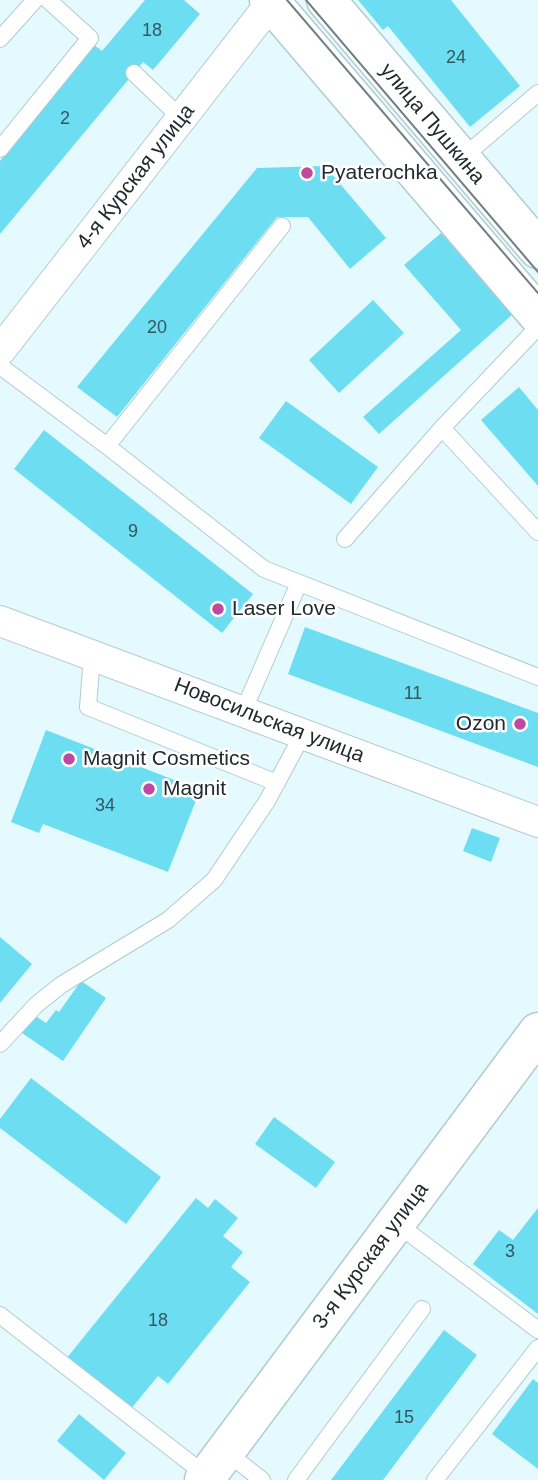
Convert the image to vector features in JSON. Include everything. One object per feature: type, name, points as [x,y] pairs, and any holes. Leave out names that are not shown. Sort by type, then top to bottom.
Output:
[{"type":"main road","name":"улица Пушкина","points":[[326,0],[538,249]]},
{"type":"main road","name":"улица Пушкина","points":[[270,1],[538,315]]},
{"type":"main road","name":"3-я Курская улица","points":[[212,1469],[538,1032]]},
{"type":"street","name":"4-я Курская улица","points":[[5,333],[181,118],[270,1]]},
{"type":"street","name":"Новосильская улица","points":[[0,621],[538,822]]},
{"type":"lane","points":[[0,39],[35,0]]},
{"type":"lane","points":[[48,0],[104,48]]},
{"type":"lane","points":[[0,149],[90,38]]},
{"type":"lane","points":[[134,73],[181,118]]},
{"type":"lane","points":[[461,159],[538,93]]},
{"type":"lane","points":[[107,446],[282,226]]},
{"type":"lane","points":[[345,539],[442,428],[538,327]]},
{"type":"lane","points":[[0,366],[264,569],[538,677]]},
{"type":"lane","points":[[442,428],[538,532]]},
{"type":"lane","points":[[243,712],[299,583]]},
{"type":"lane","points":[[92,655],[88,707],[277,783]]},
{"type":"lane","points":[[0,1044],[36,1005],[61,985],[168,920],[195,899],[235,852],[303,734]]},
{"type":"lane","points":[[396,1223],[538,1330]]},
{"type":"lane","points":[[296,1480],[422,1309]]},
{"type":"lane","points":[[0,1315],[212,1469],[262,1480]]},
{"type":"lane","points":[[435,1480],[538,1348]]},
{"type":"building","points":[[145,0],[184,0],[200,14],[153,70],[143,62],[0,234],[0,161],[94,45],[102,51]]},
{"type":"building","points":[[358,0],[451,0],[520,86],[470,127],[388,26],[383,30]]},
{"type":"building","points":[[325,166],[386,238],[350,269],[308,217],[277,217],[117,417],[77,387],[257,168]]},
{"type":"building","points":[[441,233],[513,314],[379,434],[363,417],[461,330],[404,265]]},
{"type":"building","points":[[373,300],[404,333],[339,393],[309,360]]},
{"type":"building","points":[[519,387],[538,410],[538,486],[481,420]]},
{"type":"building","points":[[286,401],[378,467],[351,504],[259,438]]},
{"type":"building","points":[[44,430],[253,594],[222,633],[14,469]]},
{"type":"building","points":[[305,627],[538,713],[538,767],[288,674]]},
{"type":"building","points":[[46,730],[200,790],[168,872],[43,824],[39,833],[11,822]]},
{"type":"building","points":[[472,828],[500,838],[491,862],[463,851]]},
{"type":"building","points":[[0,937],[32,964],[0,1003]]},
{"type":"building","points":[[81,981],[106,998],[63,1061],[19,1031],[31,1013],[46,1023],[56,1010],[59,1012]]},
{"type":"building","points":[[31,1078],[161,1177],[126,1224],[0,1128],[0,1119]]},
{"type":"building","points":[[274,1117],[335,1162],[316,1188],[255,1144]]},
{"type":"building","points":[[196,1198],[208,1208],[215,1199],[238,1218],[223,1236],[243,1252],[231,1267],[250,1282],[168,1384],[158,1376],[130,1410],[66,1359]]},
{"type":"building","points":[[538,1208],[538,1314],[473,1264],[499,1230],[513,1240]]},
{"type":"building","points":[[444,1330],[477,1355],[383,1480],[331,1480]]},
{"type":"building","points":[[533,1379],[538,1383],[538,1469],[492,1434]]},
{"type":"building","points":[[79,1414],[126,1453],[104,1480],[57,1441]]},
{"type":"tram line","points":[[287,0],[538,293]]},
{"type":"tram line","points":[[306,0],[538,272]]},
{"type":"place","name":"Pyaterochka","points":[[307,173]]},
{"type":"place","name":"Laser Love","points":[[218,609]]},
{"type":"place","name":"Ozon","points":[[520,724]]},
{"type":"place","name":"Magnit Cosmetics","points":[[69,759]]},
{"type":"place","name":"Magnit","points":[[149,789]]}]
